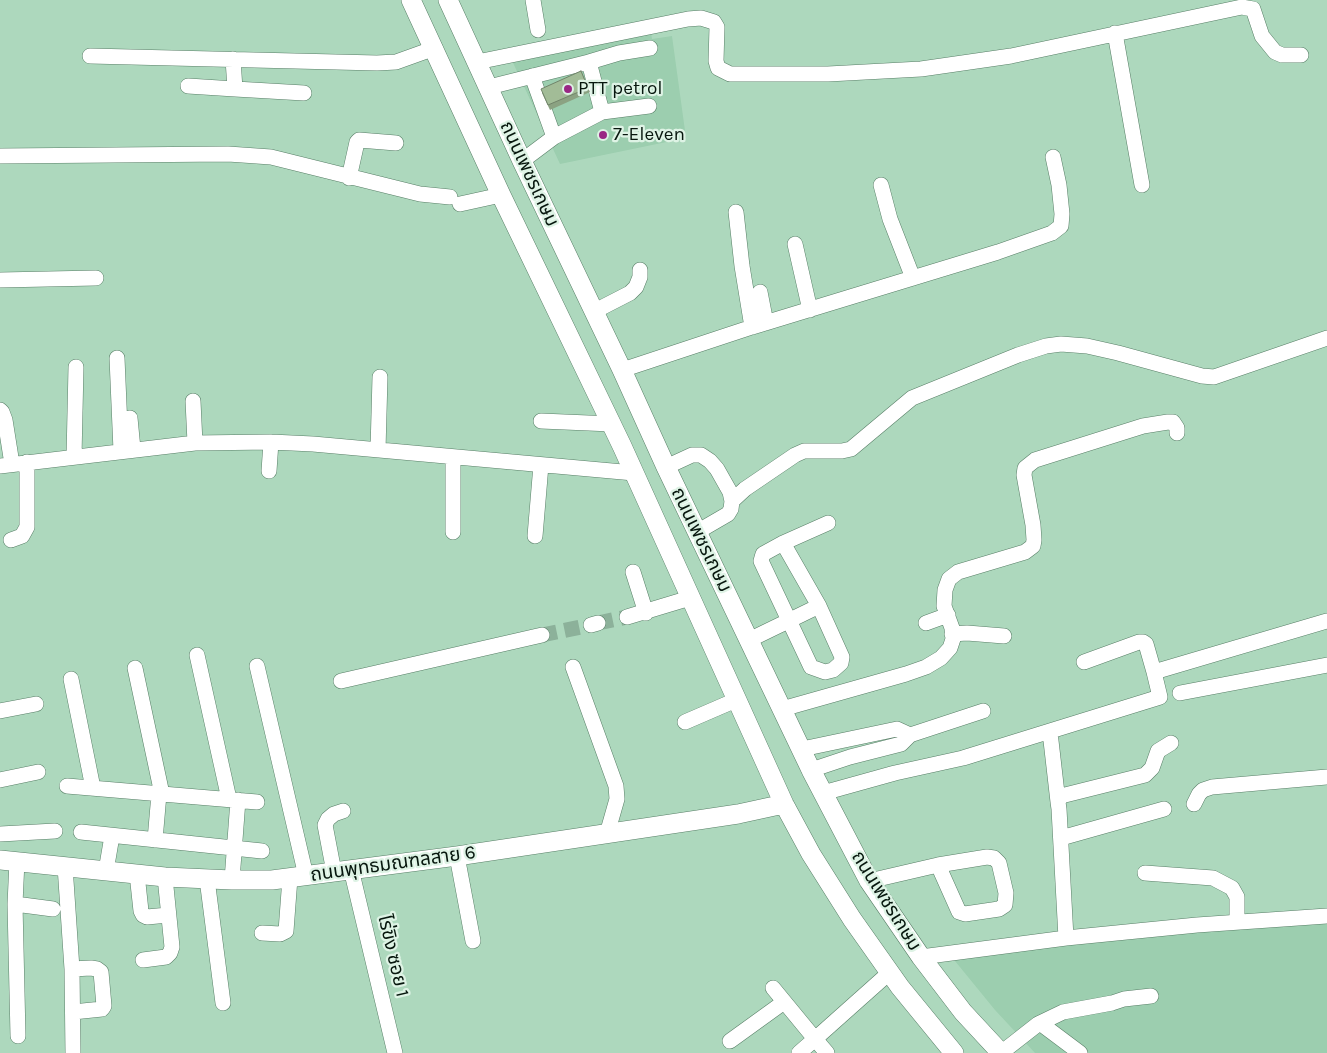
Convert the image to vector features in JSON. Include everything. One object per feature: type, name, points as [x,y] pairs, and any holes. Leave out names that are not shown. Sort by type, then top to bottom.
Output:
[{"type":"main road","name":"ถนนเพชรเกษม","points":[[411,0],[435,48],[499,190],[612,424],[784,804],[830,887],[889,973],[954,1053]]},
{"type":"main road","name":"ถนนเพชรเกษม","points":[[451,1],[522,161],[810,770],[870,881],[921,957],[963,1012],[1001,1053]]},
{"type":"main road","name":"ถนนพุทธมณฑลสาย 6","points":[[9,860],[207,880],[298,877],[607,834],[738,814],[784,804]]},
{"type":"street","points":[[533,0],[538,30]]},
{"type":"street","points":[[478,62],[688,19],[701,18],[714,22],[717,27],[716,61],[718,68],[730,74],[828,74],[921,69],[1011,56],[1245,4],[1254,9],[1262,36],[1275,52],[1282,55],[1301,55]]},
{"type":"street","points":[[1115,33],[1142,185]]},
{"type":"street","points":[[90,56],[377,64],[396,62],[435,48]]},
{"type":"street","points":[[489,87],[619,53],[650,48]]},
{"type":"street","points":[[233,59],[235,89]]},
{"type":"street","points":[[589,62],[602,112]]},
{"type":"street","points":[[532,76],[554,137]]},
{"type":"street","points":[[188,86],[304,93]]},
{"type":"street","points":[[522,161],[554,137],[602,112],[649,106]]},
{"type":"street","points":[[349,178],[356,142],[359,140],[396,143]]},
{"type":"street","points":[[0,156],[228,154],[270,157],[349,178],[455,200],[499,190]]},
{"type":"street","points":[[622,370],[759,325],[1007,249],[1052,233],[1061,226],[1062,214],[1053,157]]},
{"type":"street","points":[[882,185],[890,219],[913,278]]},
{"type":"street","points":[[736,212],[742,266],[759,325]]},
{"type":"street","points":[[795,244],[810,310]]},
{"type":"street","points":[[594,311],[630,293],[636,287],[640,277],[640,270]]},
{"type":"street","points":[[0,280],[96,278]]},
{"type":"street","points":[[759,325],[760,292]]},
{"type":"street","points":[[732,501],[745,489],[795,455],[804,451],[842,451],[851,449],[912,398],[1046,346],[1061,344],[1087,346],[1118,352],[1195,374],[1214,377],[1327,338]]},
{"type":"street","points":[[116,358],[127,450]]},
{"type":"street","points":[[74,456],[76,367]]},
{"type":"street","points":[[378,450],[380,377]]},
{"type":"street","points":[[193,401],[195,442]]},
{"type":"street","points":[[0,410],[5,420],[27,527],[22,536],[12,540]]},
{"type":"street","points":[[127,450],[130,418]]},
{"type":"street","points":[[541,421],[612,424]]},
{"type":"street","points":[[782,708],[906,674],[926,667],[941,658],[950,648],[953,639],[944,606],[945,590],[949,579],[953,575],[1024,552],[1032,546],[1034,540],[1033,525],[1024,475],[1025,468],[1029,464],[1035,460],[1143,426],[1173,422],[1177,428],[1177,433]]},
{"type":"street","points":[[13,464],[195,442],[271,442],[453,456],[634,473]]},
{"type":"street","points":[[269,471],[271,442]]},
{"type":"street","points":[[666,467],[692,455],[701,455],[717,469],[730,492],[732,501],[728,514],[697,532]]},
{"type":"street","points":[[453,456],[453,532]]},
{"type":"street","points":[[535,536],[541,465]]},
{"type":"street","points":[[783,542],[819,606],[842,658],[841,663],[833,670],[825,672],[811,667],[786,621],[761,561],[763,554],[783,542],[828,523]]},
{"type":"street","points":[[633,572],[646,613]]},
{"type":"street","points":[[627,617],[646,613],[690,598]]},
{"type":"street","points":[[749,640],[819,606]]},
{"type":"street","points":[[926,623],[948,615]]},
{"type":"street","points":[[1154,672],[1327,620]]},
{"type":"street","points":[[952,634],[967,633],[1004,636]]},
{"type":"street","points":[[341,681],[542,635]]},
{"type":"street","points":[[1084,662],[1143,642],[1146,644],[1154,672],[1171,695]]},
{"type":"street","points":[[197,654],[234,800],[236,848],[232,880]]},
{"type":"street","points":[[823,793],[895,773],[963,758],[1171,695],[1327,665]]},
{"type":"street","points":[[257,666],[298,877],[286,931],[280,934],[262,933]]},
{"type":"street","points":[[573,667],[616,786],[617,799],[607,834]]},
{"type":"street","points":[[135,668],[161,794],[155,840]]},
{"type":"street","points":[[71,679],[93,788]]},
{"type":"street","points":[[685,722],[736,700]]},
{"type":"street","points":[[0,712],[36,704]]},
{"type":"street","points":[[810,770],[850,757],[901,744],[910,735],[983,711]]},
{"type":"street","points":[[802,750],[897,729],[910,735]]},
{"type":"street","points":[[1050,732],[1061,838],[1066,938]]},
{"type":"street","points":[[843,741],[850,757]]},
{"type":"street","points":[[1058,802],[1061,796],[1145,775],[1152,768],[1158,751],[1171,743]]},
{"type":"street","points":[[0,780],[38,772]]},
{"type":"street","points":[[1194,804],[1198,794],[1212,787],[1327,777]]},
{"type":"street","points":[[67,786],[257,802]]},
{"type":"street","points":[[1061,838],[1164,809]]},
{"type":"street","name":"ไร่ขิง ซอย 1","points":[[343,811],[328,818],[325,825],[343,871],[395,1053]]},
{"type":"street","points":[[0,834],[55,831]]},
{"type":"street","points":[[81,832],[262,850]]},
{"type":"street","points":[[106,871],[112,836]]},
{"type":"street","points":[[457,856],[473,941]]},
{"type":"street","points":[[870,881],[938,865],[994,858],[999,863],[1006,893],[1005,905],[999,908],[965,914],[959,912],[938,865]]},
{"type":"street","points":[[9,860],[15,904],[18,1036]]},
{"type":"street","points":[[65,866],[72,969],[74,1053]]},
{"type":"street","points":[[1145,873],[1213,878],[1226,884],[1232,888],[1237,897],[1237,922]]},
{"type":"street","points":[[137,874],[143,915],[147,917],[168,916]]},
{"type":"street","points":[[143,960],[166,957],[172,947],[165,877]]},
{"type":"street","points":[[207,880],[223,1003]]},
{"type":"street","points":[[15,904],[53,909]]},
{"type":"street","points":[[921,957],[1066,938],[1237,922],[1327,916]]},
{"type":"street","points":[[72,969],[91,968],[101,972],[104,1006],[102,1009],[72,1012]]},
{"type":"street","points":[[799,1053],[889,973]]},
{"type":"street","points":[[773,988],[827,1053]]},
{"type":"street","points":[[1001,1053],[1040,1023],[1062,1012],[1124,999],[1151,996]]},
{"type":"street","points":[[730,1041],[784,1002]]},
{"type":"street","points":[[1040,1023],[1080,1053]]},
{"type":"shaded area","points":[[650,26],[652,39],[672,36],[686,138],[560,164],[508,52]]},
{"type":"shaded area","points":[[1327,918],[1327,1053],[1035,1053],[995,1010],[946,950]]},
{"type":"building","points":[[581,71],[588,88],[548,105],[541,89]]},
{"type":"tunnel","points":[[598,623],[627,617]]},
{"type":"tunnel","points":[[542,635],[591,625]]},
{"type":"place","name":"PTT petrol","points":[[568,89]]},
{"type":"place","name":"7-Eleven","points":[[603,135]]}]
